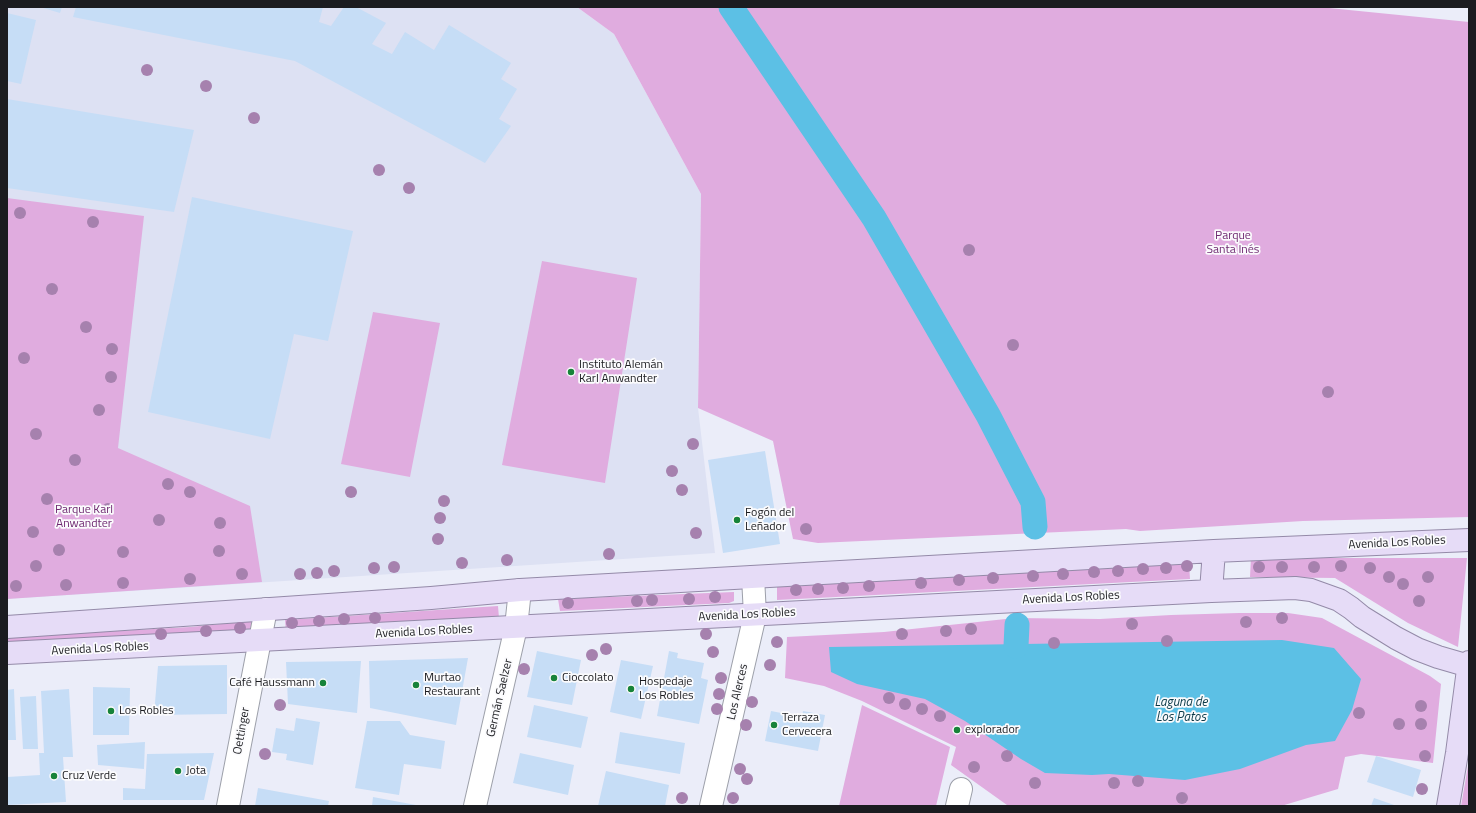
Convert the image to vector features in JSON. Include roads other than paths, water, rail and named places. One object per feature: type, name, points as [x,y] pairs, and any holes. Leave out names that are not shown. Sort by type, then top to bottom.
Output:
[{"type":"main road","name":"Avenida Los Robles","points":[[7,627],[431,598],[520,590],[1214,551],[1469,540]]},
{"type":"main road","points":[[1211,591],[1214,551]]},
{"type":"main road","name":"Avenida Los Robles","points":[[7,653],[1211,591],[1295,588],[1318,592],[1339,600],[1368,621],[1417,649],[1438,658],[1469,666]]},
{"type":"main road","points":[[1448,806],[1457,753],[1469,662]]},
{"type":"street","name":"Los Alerces","points":[[712,806],[755,615],[753,578]]},
{"type":"street","name":"Germán Saelzer","points":[[475,806],[516,627],[520,590]]},
{"type":"street","name":"Oettinger","points":[[228,806],[266,609]]},
{"type":"water","name":"Laguna de Los Patos","points":[[1282,640],[1334,648],[1361,679],[1352,710],[1335,741],[1306,745],[1240,769],[1185,780],[1109,774],[1092,775],[1045,773],[1021,759],[965,721],[925,699],[857,684],[831,672],[829,647]]},
{"type":"waterway","points":[[731,7],[874,218],[988,415],[1033,502],[1035,527]]},
{"type":"waterway","points":[[1016,646],[1017,625]]},
{"type":"place","name":"Instituto Alemán Karl Anwandter","points":[[571,372]]},
{"type":"place","name":"Fogón del Leñador","points":[[737,520]]},
{"type":"place","name":"Cioccolato","points":[[554,678]]},
{"type":"place","name":"Café Haussmann","points":[[323,683]]},
{"type":"place","name":"Murtao Restaurant","points":[[416,685]]},
{"type":"place","name":"Hospedaje Los Robles","points":[[631,689]]},
{"type":"place","name":"Los Robles","points":[[111,711]]},
{"type":"place","name":"Terraza Cervecera","points":[[774,725]]},
{"type":"place","name":"explorador","points":[[957,730]]},
{"type":"place","name":"Jota","points":[[178,771]]},
{"type":"place","name":"Cruz Verde","points":[[54,776]]},
{"type":"park label","name":"Parque Santa Inés","points":[[1233,243]]},
{"type":"park label","name":"Parque Karl Anwandter","points":[[84,517]]}]
